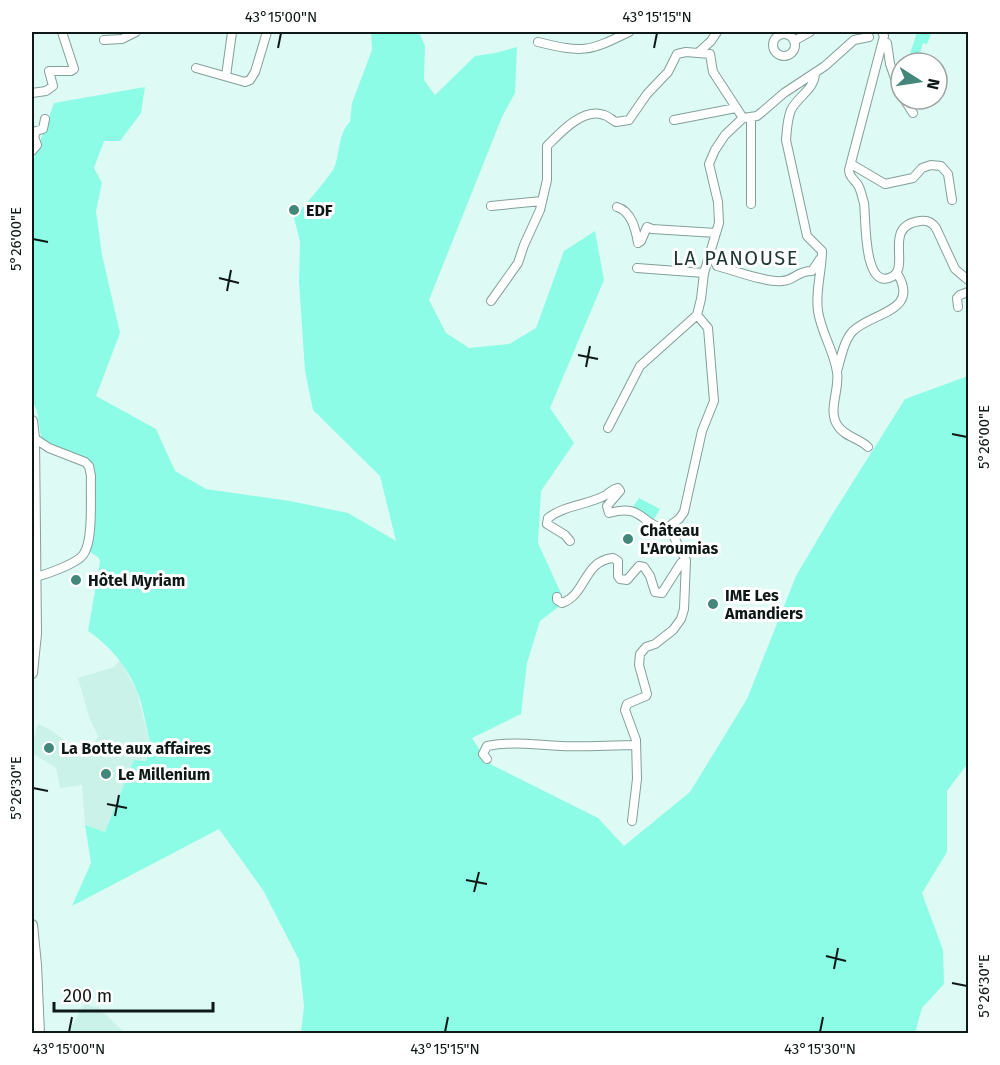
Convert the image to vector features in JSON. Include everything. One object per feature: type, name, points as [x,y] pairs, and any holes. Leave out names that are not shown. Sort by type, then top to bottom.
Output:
[{"type":"main road","points":[[32,420],[36,645],[32,673]]},
{"type":"main road","points":[[32,927],[39,1034]]},
{"type":"street","points":[[32,93],[46,91],[52,86],[49,71],[74,69],[62,32]]},
{"type":"street","points":[[104,40],[122,39],[136,32]]},
{"type":"street","points":[[226,76],[232,32]]},
{"type":"street","points":[[196,68],[244,82],[252,78],[267,32]]},
{"type":"street","points":[[538,42],[562,48],[585,50],[602,46],[629,32]]},
{"type":"street","points":[[699,52],[717,32]]},
{"type":"street","points":[[794,41],[810,32]]},
{"type":"street","points":[[849,44],[858,32]]},
{"type":"street","points":[[608,428],[640,366],[697,315],[704,273],[719,223],[710,158],[725,135],[747,118],[762,112],[856,39],[877,36]]},
{"type":"street","points":[[877,36],[889,62]]},
{"type":"street","points":[[877,36],[849,174],[858,186],[864,205],[865,236],[872,267],[878,275],[885,278],[897,273]]},
{"type":"street","points":[[490,301],[518,263],[537,219],[547,180],[547,146],[564,129],[588,114],[602,114],[621,123],[629,120],[647,94],[668,72],[674,57],[682,52],[699,52],[711,56],[713,72],[736,108],[747,118],[751,204]]},
{"type":"street","points":[[815,73],[814,82],[791,110],[786,140],[807,236],[821,250],[818,312],[837,371]]},
{"type":"street","points":[[674,120],[736,108]]},
{"type":"street","points":[[32,151],[37,145],[34,137],[36,131],[43,129],[45,119]]},
{"type":"street","points":[[851,164],[885,184],[913,178],[922,168],[941,165],[948,174],[952,200]]},
{"type":"street","points":[[491,206],[542,201]]},
{"type":"street","points":[[617,207],[623,209],[636,228],[638,243],[646,227],[716,233]]},
{"type":"street","points":[[868,447],[844,433],[835,421],[837,371],[852,332],[888,312],[900,300],[904,291],[897,273],[901,230],[911,223],[925,221],[933,224],[955,269],[969,280]]},
{"type":"street","points":[[710,252],[717,266],[778,282],[792,279],[802,271],[814,270],[822,255]]},
{"type":"street","points":[[637,268],[704,273]]},
{"type":"street","points":[[958,307],[957,298],[969,292]]},
{"type":"street","points":[[632,821],[637,788],[636,745],[634,731],[625,710],[626,706],[647,694],[639,665],[640,654],[646,647],[655,644],[673,630],[683,614],[686,560],[670,530],[672,524],[684,512],[702,431],[714,401],[708,328],[697,315]]},
{"type":"street","points":[[34,438],[49,448],[85,462],[89,466],[91,476],[89,540],[84,554],[74,562],[34,574]]},
{"type":"street","points":[[570,540],[547,524],[548,518],[566,508],[606,495],[618,488],[620,491],[607,506],[609,513],[634,510],[650,524],[670,530]]},
{"type":"street","points":[[556,597],[558,602],[562,603],[570,600],[579,590],[587,574],[602,560],[613,558],[618,561],[620,579],[627,580],[639,566],[644,567],[650,576],[655,592],[662,593],[681,563],[686,560]]},
{"type":"street","points":[[487,759],[483,754],[484,750],[487,746],[494,745],[526,743],[560,746],[636,745]]},
{"type":"shaded area","points":[[120,660],[137,691],[146,729],[152,742],[146,761],[134,760],[105,832],[85,825],[82,785],[60,788],[56,768],[32,753],[32,743],[38,724],[73,746],[89,752],[98,736],[89,717],[78,678],[114,667]]},
{"type":"shaded area","points":[[84,1004],[98,1007],[125,1033],[68,1033]]},
{"type":"green space","points":[[371,32],[419,32],[425,46],[424,80],[435,95],[475,56],[517,47],[515,93],[502,117],[429,300],[446,333],[469,348],[509,344],[536,328],[564,251],[595,231],[604,280],[550,408],[574,443],[541,491],[538,543],[565,602],[540,621],[527,663],[521,714],[472,738],[488,763],[598,818],[624,846],[690,792],[747,699],[796,576],[905,399],[968,376],[968,763],[947,791],[947,852],[922,893],[943,950],[944,984],[922,1008],[915,1033],[301,1033],[304,1006],[299,960],[263,890],[219,829],[72,906],[91,863],[85,825],[105,832],[134,760],[146,761],[152,742],[139,697],[128,673],[110,650],[88,631],[100,562],[99,558],[89,551],[92,536],[95,471],[88,460],[51,445],[41,438],[37,411],[32,400],[32,164],[54,103],[145,87],[141,113],[120,141],[104,141],[94,168],[102,183],[96,211],[102,255],[120,333],[96,396],[156,429],[175,471],[206,489],[290,501],[348,513],[396,541],[380,476],[313,410],[305,371],[299,282],[300,241],[294,218],[333,170],[343,133],[350,122],[352,103],[372,50]]},
{"type":"green space","points":[[917,32],[932,32],[927,44],[923,43],[920,51],[911,51]]},
{"type":"green space","points":[[639,498],[660,509],[654,519],[633,507]]},
{"type":"place","name":"EDF","points":[[294,210]]},
{"type":"place","name":"Château L'Aroumias","points":[[628,539]]},
{"type":"place","name":"Hôtel Myriam","points":[[76,580]]},
{"type":"place","name":"IME Les Amandiers","points":[[713,604]]},
{"type":"place","name":"La Botte aux affaires","points":[[49,748]]},
{"type":"place","name":"Le Millenium","points":[[106,774]]},
{"type":"district","name":"LA PANOUSE","points":[[736,258]]}]
